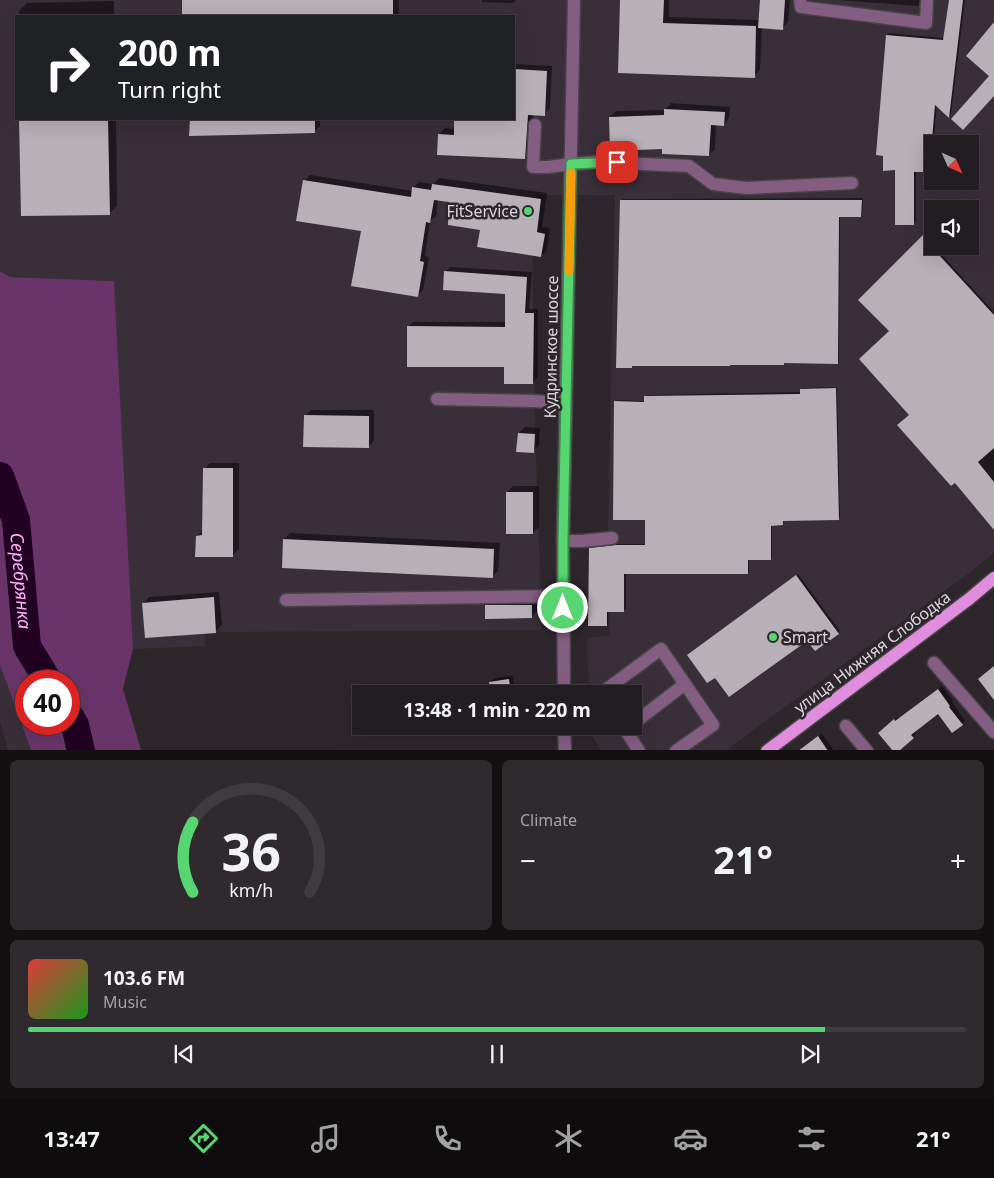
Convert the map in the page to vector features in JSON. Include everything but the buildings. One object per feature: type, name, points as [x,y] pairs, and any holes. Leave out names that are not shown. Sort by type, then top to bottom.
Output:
[{"type":"main road","name":"улица Нижняя Слободка","points":[[768,750],[969,599],[994,578]]},
{"type":"street","name":"Кудринское шоссе","points":[[564,685],[563,541],[574,0]]},
{"type":"street","points":[[800,0],[801,6],[926,23],[927,0]]},
{"type":"street","points":[[535,124],[533,167],[548,168],[571,164],[617,162],[689,166],[713,184],[746,188],[852,183]]},
{"type":"street","points":[[437,399],[566,403]]},
{"type":"street","points":[[563,541],[612,538]]},
{"type":"street","points":[[286,600],[563,596]]},
{"type":"street","points":[[611,685],[661,649],[713,725],[676,750]]},
{"type":"street","points":[[934,663],[994,732]]},
{"type":"street","points":[[642,715],[685,684]]},
{"type":"street","points":[[846,726],[867,750]]},
{"type":"street","points":[[564,735],[565,750]]},
{"type":"street","points":[[632,735],[639,750]]},
{"type":"shaded area","points":[[0,0],[994,0],[994,553],[726,750],[601,750],[591,735],[642,735],[642,685],[589,685],[587,638],[610,635],[608,534],[615,195],[532,195],[534,401],[542,630],[205,632],[205,646],[133,649],[114,281],[10,277],[0,271]]},
{"type":"shaded area","points":[[0,271],[10,277],[114,281],[133,649],[123,689],[141,750],[31,750],[26,735],[80,735],[80,670],[15,670],[15,706],[0,665]]},
{"type":"shaded area","points":[[0,665],[15,706],[15,735],[26,735],[31,750],[8,750],[0,721]]},
{"type":"waterway","name":"Серебрянка","points":[[0,476],[16,520],[27,646],[41,670]]},
{"type":"waterway","name":"Серебрянка","points":[[77,735],[81,750]]},
{"type":"slow traffic","points":[[569,271],[571,173]]},
{"type":"place","name":"FitService","points":[[528,211]]},
{"type":"place","name":"Smart","points":[[773,637]]},
{"type":"route","points":[[563,608],[571,164],[617,162]]}]
